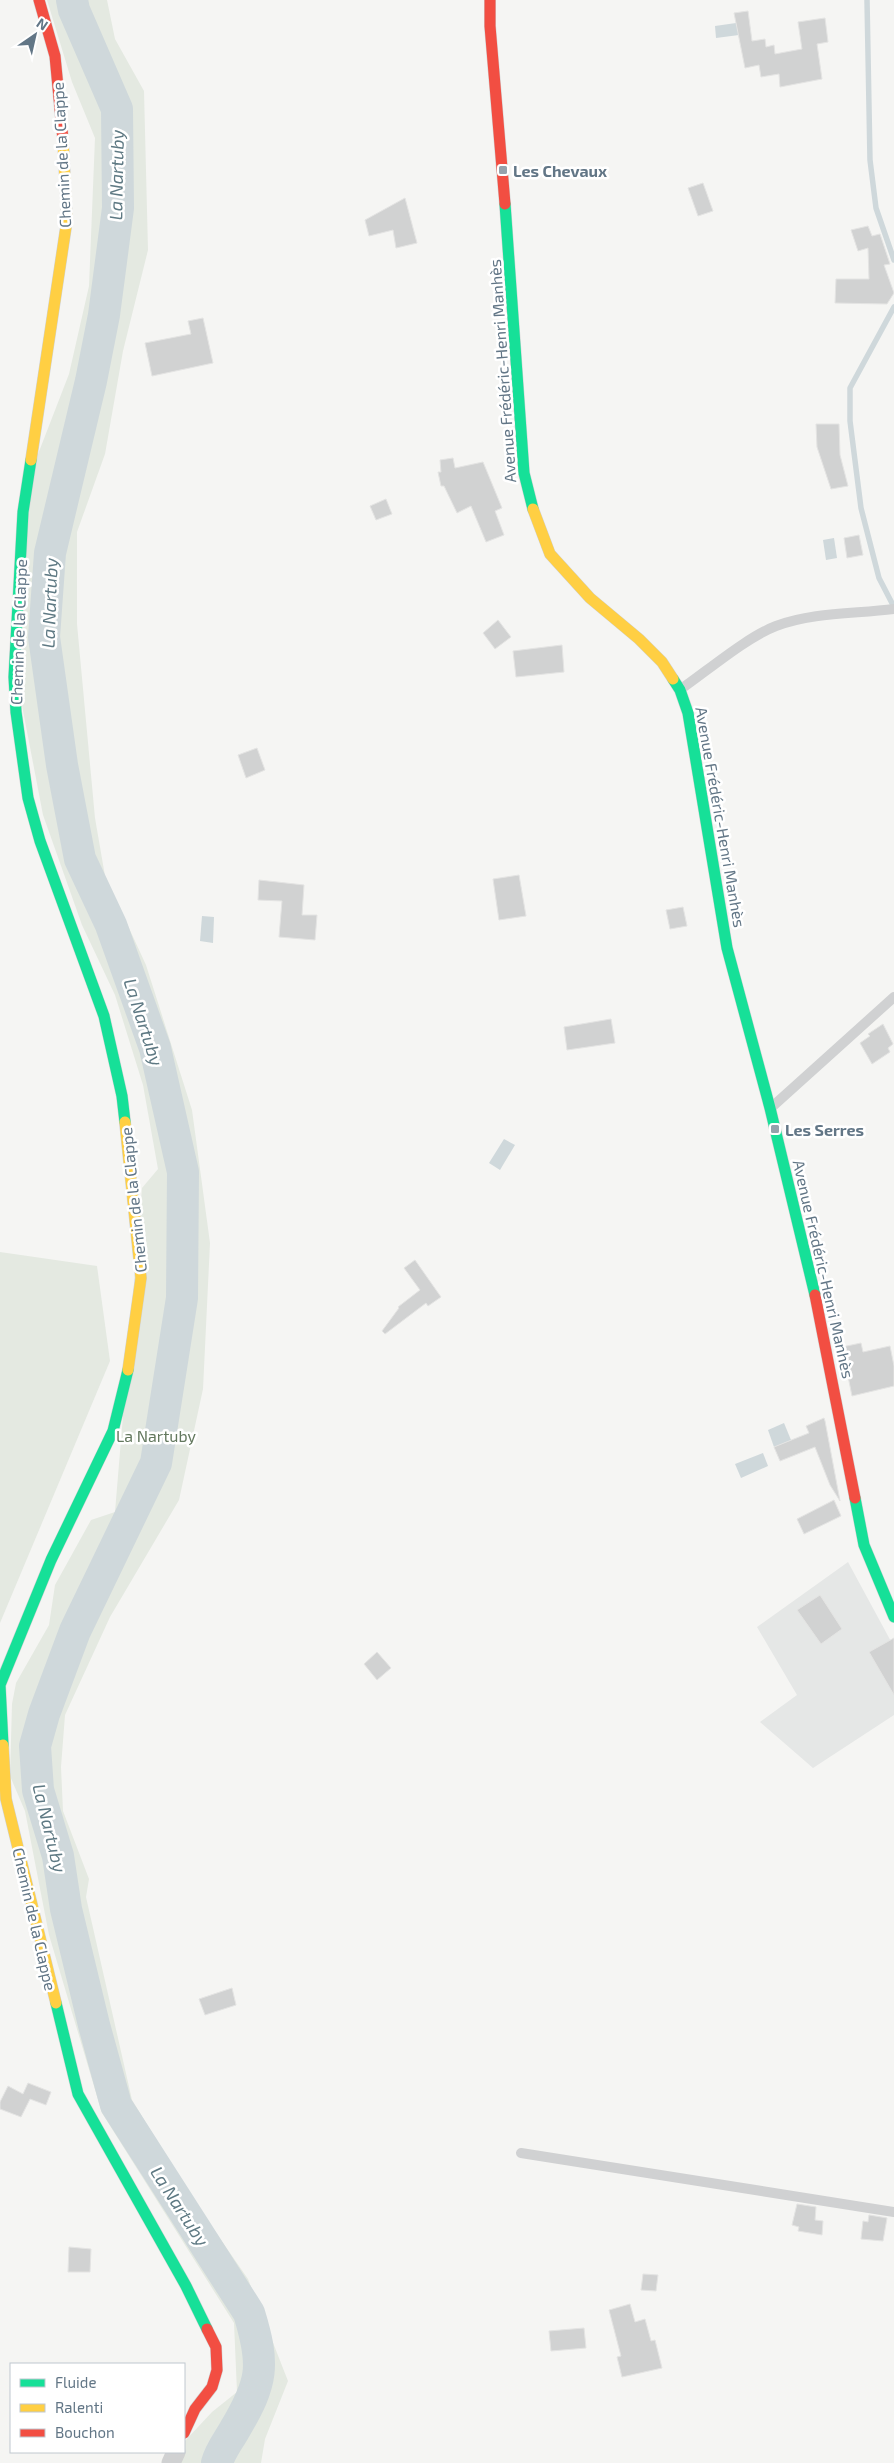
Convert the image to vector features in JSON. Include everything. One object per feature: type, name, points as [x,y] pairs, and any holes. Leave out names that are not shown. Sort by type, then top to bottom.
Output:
[{"type":"street","name":"Chemin de la Clappe","points":[[39,0],[55,56],[62,124],[67,220],[23,512],[14,677],[16,712],[30,806],[40,841],[104,1016],[122,1096],[141,1278],[127,1375],[113,1431],[52,1560],[0,1685],[3,1760],[6,1799],[78,2094],[186,2286],[216,2347],[217,2370],[212,2388],[195,2409],[185,2431]]},
{"type":"street","name":"Avenue Frédéric-Henri Manhès","points":[[490,0],[490,26],[506,198],[524,473],[531,505],[550,554],[590,598],[639,639],[662,662],[680,690],[688,713],[727,948],[770,1108],[823,1328],[864,1545],[894,1617]]},
{"type":"lane","points":[[680,690],[725,658],[776,626],[828,615],[894,609]]},
{"type":"lane","points":[[770,1108],[894,997]]},
{"type":"lane","points":[[521,2154],[894,2212]]},
{"type":"shaded area","points":[[736,23],[739,35],[716,38],[715,26]]},
{"type":"shaded area","points":[[834,538],[837,558],[826,560],[823,540]]},
{"type":"shaded area","points":[[202,916],[214,917],[213,943],[200,941]]},
{"type":"shaded area","points":[[504,1139],[515,1145],[500,1170],[489,1163]]},
{"type":"shaded area","points":[[784,1423],[791,1440],[774,1447],[768,1430]]},
{"type":"shaded area","points":[[763,1453],[768,1466],[741,1478],[735,1464]]},
{"type":"shaded area","points":[[848,1562],[894,1647],[894,1715],[813,1768],[760,1722],[797,1695],[757,1627]]},
{"type":"green space","name":"La Nartuby","points":[[47,0],[107,0],[115,39],[144,91],[148,250],[123,351],[105,454],[77,532],[77,624],[95,818],[105,876],[146,965],[192,1110],[210,1243],[203,1389],[179,1500],[110,1617],[65,1715],[61,1767],[63,1811],[89,1879],[86,1897],[132,2100],[194,2201],[248,2279],[288,2381],[265,2439],[261,2463],[171,2463],[185,2453],[185,2441],[212,2412],[237,2392],[234,2323],[102,2113],[49,1935],[25,1811],[10,1776],[12,1704],[16,1683],[49,1625],[55,1585],[91,1520],[115,1512],[142,1188],[158,1169],[143,1085],[115,995],[82,925],[43,815],[16,674],[28,480],[69,374],[89,286],[95,138],[72,82]]},
{"type":"green space","points":[[0,1252],[97,1266],[110,1361],[0,1623]]},
{"type":"building","points":[[748,11],[752,41],[765,39],[766,47],[774,45],[775,54],[802,49],[798,22],[825,18],[828,42],[817,44],[822,79],[780,87],[779,74],[761,77],[759,65],[745,68],[734,13]]},
{"type":"building","points":[[703,183],[713,211],[698,216],[688,188]]},
{"type":"building","points":[[405,198],[417,243],[396,248],[393,230],[369,236],[365,220]]},
{"type":"building","points":[[868,226],[872,236],[880,234],[890,264],[884,265],[894,293],[887,304],[835,303],[836,279],[869,279],[868,248],[858,251],[851,230]]},
{"type":"building","points":[[203,318],[213,363],[152,376],[145,343],[191,334],[188,321]]},
{"type":"building","points":[[816,424],[839,424],[840,455],[848,486],[831,489],[817,447]]},
{"type":"building","points":[[453,458],[455,468],[483,462],[502,508],[495,511],[504,535],[486,542],[471,506],[457,513],[444,486],[441,486],[438,472],[441,472],[440,460]]},
{"type":"building","points":[[386,499],[392,514],[376,520],[370,506]]},
{"type":"building","points":[[859,535],[863,555],[847,558],[844,538]]},
{"type":"building","points":[[498,620],[511,637],[495,649],[483,633]]},
{"type":"building","points":[[562,645],[564,672],[516,677],[513,651]]},
{"type":"building","points":[[257,748],[265,770],[246,778],[238,755]]},
{"type":"building","points":[[519,875],[526,916],[499,920],[493,879]]},
{"type":"building","points":[[259,880],[304,885],[302,915],[317,915],[315,940],[279,937],[282,901],[258,900]]},
{"type":"building","points":[[683,907],[687,926],[670,929],[666,910]]},
{"type":"building","points":[[611,1019],[615,1043],[567,1050],[564,1027]]},
{"type":"building","points":[[883,1024],[893,1044],[888,1048],[890,1052],[872,1064],[860,1043],[870,1036],[868,1034]]},
{"type":"building","points":[[415,1260],[441,1297],[428,1306],[426,1303],[385,1334],[382,1331],[398,1307],[420,1290],[404,1268]]},
{"type":"building","points":[[861,1343],[863,1352],[890,1346],[894,1366],[894,1386],[852,1396],[842,1347]]},
{"type":"building","points":[[824,1418],[840,1501],[830,1485],[815,1447],[780,1461],[774,1447],[809,1433],[806,1426]]},
{"type":"building","points":[[834,1500],[841,1516],[804,1534],[797,1519]]},
{"type":"building","points":[[820,1595],[842,1629],[821,1644],[797,1610]]},
{"type":"building","points":[[894,1638],[894,1695],[869,1652]]},
{"type":"building","points":[[377,1652],[391,1668],[377,1680],[364,1664]]},
{"type":"building","points":[[232,1988],[236,2005],[205,2015],[199,1999]]},
{"type":"building","points":[[28,2083],[51,2092],[46,2105],[30,2099],[21,2117],[0,2109],[0,2102],[8,2086],[23,2094]]},
{"type":"building","points":[[797,2204],[816,2207],[815,2220],[823,2221],[822,2235],[798,2231],[799,2227],[792,2225]]},
{"type":"building","points":[[869,2215],[887,2218],[883,2241],[861,2239],[863,2221],[868,2222]]},
{"type":"building","points":[[69,2247],[91,2249],[90,2272],[68,2272]]},
{"type":"building","points":[[643,2274],[658,2275],[656,2291],[641,2290]]},
{"type":"building","points":[[630,2304],[635,2322],[645,2319],[651,2341],[655,2340],[662,2368],[622,2377],[617,2357],[621,2356],[609,2310]]},
{"type":"building","points":[[584,2328],[586,2348],[551,2351],[549,2331]]},
{"type":"waterway","name":"La Nartuby","points":[[72,0],[74,10],[117,109],[118,208],[104,315],[91,381],[50,553],[44,637],[62,765],[80,859],[111,925],[155,1048],[183,1172],[182,1298],[156,1463],[75,1631],[44,1714],[35,1746],[38,1790],[58,1856],[66,1909],[94,2025],[116,2105],[249,2313],[258,2346],[259,2360],[256,2385],[244,2413],[222,2450],[217,2463]]},
{"type":"waterway","points":[[867,0],[870,160],[876,208],[894,260]]},
{"type":"waterway","points":[[894,307],[850,388],[850,421],[861,508],[879,578],[894,607]]},
{"type":"traffic: fast","points":[[505,204],[524,473],[533,509]]},
{"type":"traffic: fast","points":[[31,460],[23,512],[14,677],[16,712],[28,798],[40,841],[104,1016],[122,1096],[125,1122]]},
{"type":"traffic: fast","points":[[673,679],[680,690],[688,713],[727,948],[770,1108],[815,1295]]},
{"type":"traffic: fast","points":[[3,1745],[0,1685],[51,1560],[113,1431],[128,1370]]},
{"type":"traffic: fast","points":[[855,1498],[864,1545],[894,1617]]},
{"type":"traffic: fast","points":[[56,2003],[78,2094],[186,2286],[207,2329]]},
{"type":"traffic: slow","points":[[31,460],[67,220],[63,140]]},
{"type":"traffic: slow","points":[[533,509],[550,554],[590,598],[639,639],[662,662],[673,679]]},
{"type":"traffic: slow","points":[[125,1122],[141,1278],[128,1370]]},
{"type":"traffic: slow","points":[[3,1745],[6,1799],[56,2003]]},
{"type":"traffic: jam","points":[[39,0],[55,56],[63,140]]},
{"type":"traffic: jam","points":[[490,0],[490,26],[505,204]]},
{"type":"traffic: jam","points":[[815,1295],[855,1498]]},
{"type":"traffic: jam","points":[[185,2431],[195,2409],[212,2387],[217,2370],[216,2347],[207,2329]]},
{"type":"place","name":"Les Chevaux","points":[[503,170]]},
{"type":"place","name":"Les Serres","points":[[775,1129]]}]
